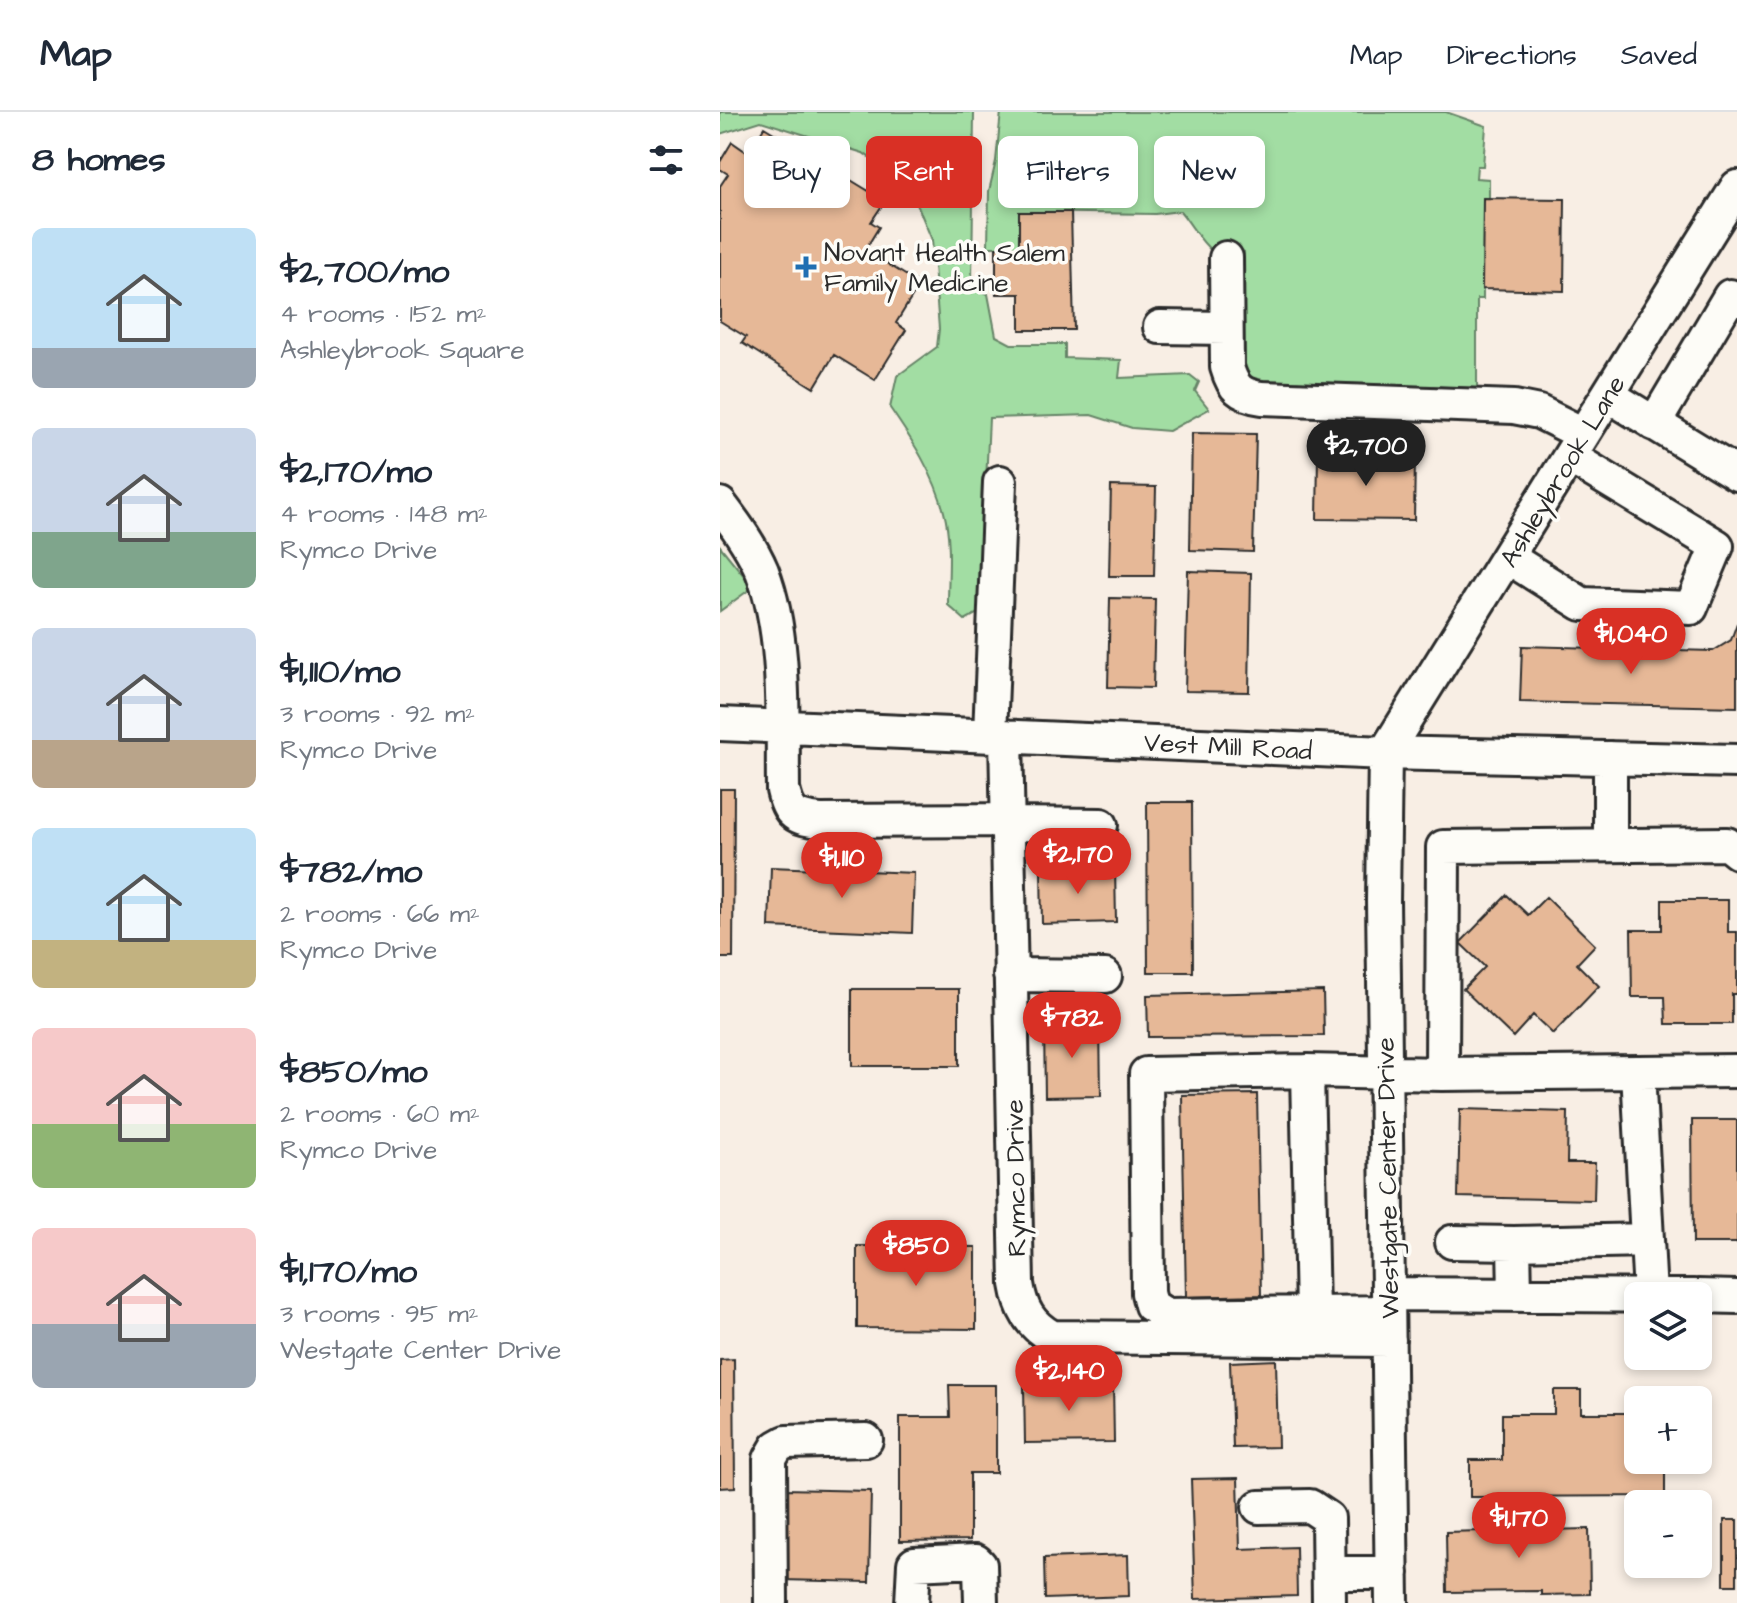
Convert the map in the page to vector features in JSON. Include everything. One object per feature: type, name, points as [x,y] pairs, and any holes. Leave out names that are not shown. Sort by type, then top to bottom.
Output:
[{"type":"street","name":"Ashleybrook Lane","points":[[1385,753],[1737,187]]},
{"type":"street","points":[[1226,258],[1227,367],[1231,385],[1240,392],[1262,398],[1514,407],[1539,412],[1577,446],[1717,546],[1691,608],[1582,604],[1509,558]]},
{"type":"street","points":[[1654,424],[1730,296],[1737,300]]},
{"type":"street","points":[[1160,327],[1226,328]]},
{"type":"street","points":[[1608,395],[1737,474]]},
{"type":"street","name":"Rymco Drive","points":[[1000,482],[998,736],[1007,822],[1017,1284],[1020,1303],[1038,1329],[1052,1337],[1388,1315]]},
{"type":"street","points":[[720,504],[744,537],[767,584],[778,642],[783,790],[787,807],[800,818],[820,821],[1101,825]]},
{"type":"street","name":"Vest Mill Road","points":[[720,724],[1385,753],[1737,761]]},
{"type":"street","name":"Westgate Center Drive","points":[[1385,753],[1383,901],[1392,1588]]},
{"type":"street","points":[[1610,758],[1610,845]]},
{"type":"street","points":[[1442,1074],[1443,847],[1727,844],[1737,852]]},
{"type":"street","points":[[1010,975],[1105,976]]},
{"type":"street","points":[[1307,1071],[1312,1313]]},
{"type":"street","points":[[1624,1295],[1515,1295],[1388,1315],[1166,1315],[1151,1305],[1148,1293],[1146,1074],[1737,1071]]},
{"type":"street","points":[[1638,1072],[1649,1282]]},
{"type":"street","points":[[1452,1242],[1647,1240]]},
{"type":"street","points":[[1514,1243],[1515,1295]]},
{"type":"street","points":[[1712,1296],[1737,1297]]},
{"type":"street","points":[[771,1603],[770,1459],[777,1447],[786,1442],[866,1440]]},
{"type":"street","points":[[1259,1507],[1310,1506],[1328,1518],[1329,1588],[1392,1588]]},
{"type":"street","points":[[912,1603],[914,1564],[976,1561],[980,1565],[981,1603]]},
{"type":"green space","points":[[720,112],[974,112],[974,136],[866,136],[866,155],[850,149],[850,136],[809,136],[761,121],[720,134]]},
{"type":"green space","points":[[1001,112],[1446,112],[1486,126],[1483,166],[1477,166],[1476,178],[1489,179],[1489,198],[1483,199],[1483,299],[1477,299],[1477,388],[1255,380],[1244,370],[1243,363],[1244,252],[1214,253],[1180,211],[1155,214],[1019,212],[1019,247],[988,247],[989,191],[998,141],[998,208],[1138,208],[1138,136],[999,136]]},
{"type":"green space","points":[[919,208],[973,208],[972,286],[988,294],[996,336],[1011,344],[1065,344],[1065,358],[1121,360],[1119,378],[1190,375],[1199,382],[1195,391],[1209,409],[1169,431],[1132,428],[1091,415],[989,418],[980,612],[965,620],[948,605],[948,535],[940,498],[922,457],[890,408],[897,376],[937,347],[939,329],[932,240]]},
{"type":"green space","points":[[720,546],[753,587],[720,611]]},
{"type":"building","name":"Novant Health Salem Family Medicine","points":[[764,127],[779,136],[758,136]]},
{"type":"building","name":"Novant Health Salem Family Medicine","points":[[732,142],[744,150],[744,208],[850,208],[850,180],[866,189],[866,208],[880,208],[871,222],[879,227],[865,250],[920,284],[896,323],[906,330],[875,380],[834,355],[814,388],[742,343],[746,337],[720,321],[720,186],[728,174],[720,169],[720,162]]},
{"type":"building","points":[[1483,198],[1565,199],[1564,291],[1482,289]]},
{"type":"building","points":[[1019,212],[1071,212],[1074,330],[1020,330],[1020,294],[996,294],[996,247],[1019,247]]},
{"type":"building","points":[[1192,433],[1256,434],[1253,552],[1190,550]]},
{"type":"building","points":[[1318,455],[1415,456],[1414,520],[1317,519]]},
{"type":"building","points":[[1111,486],[1156,487],[1154,576],[1109,576]]},
{"type":"building","points":[[1188,571],[1251,573],[1249,692],[1185,691]]},
{"type":"building","points":[[1110,598],[1155,599],[1153,688],[1108,687]]},
{"type":"building","points":[[1737,623],[1737,707],[1520,702],[1522,646],[1713,651],[1731,640]]},
{"type":"building","points":[[720,789],[734,789],[733,958],[720,958]]},
{"type":"building","points":[[1147,802],[1192,802],[1193,972],[1148,972]]},
{"type":"building","points":[[771,867],[914,873],[912,933],[769,927]]},
{"type":"building","points":[[1115,868],[1116,922],[1042,924],[1041,869]]},
{"type":"building","points":[[1507,895],[1528,915],[1546,897],[1595,945],[1577,964],[1599,986],[1553,1034],[1533,1015],[1513,1037],[1463,989],[1485,967],[1460,943]]},
{"type":"building","points":[[1662,900],[1728,900],[1728,932],[1737,932],[1737,994],[1732,994],[1732,1024],[1666,1024],[1665,997],[1632,997],[1631,930],[1662,930]]},
{"type":"building","points":[[852,989],[959,989],[959,1066],[852,1066]]},
{"type":"building","points":[[1323,991],[1324,1036],[1148,1037],[1147,995]]},
{"type":"building","points":[[1100,1024],[1101,1096],[1045,1097],[1044,1025]]},
{"type":"building","points":[[1257,1094],[1261,1295],[1186,1297],[1182,1095]]},
{"type":"building","points":[[1460,1109],[1568,1112],[1567,1163],[1595,1163],[1594,1200],[1458,1197]]},
{"type":"building","points":[[1692,1120],[1737,1120],[1737,1243],[1693,1243]]},
{"type":"building","points":[[857,1246],[976,1247],[976,1329],[857,1328]]},
{"type":"building","points":[[734,1359],[735,1487],[720,1488],[720,1360]]},
{"type":"building","points":[[1276,1360],[1278,1447],[1233,1448],[1230,1362]]},
{"type":"building","points":[[1113,1383],[1114,1442],[1025,1443],[1024,1385]]},
{"type":"building","points":[[949,1385],[996,1385],[996,1473],[970,1473],[970,1540],[900,1541],[900,1417],[950,1417]]},
{"type":"building","points":[[1554,1390],[1581,1390],[1581,1413],[1624,1413],[1624,1474],[1665,1474],[1665,1490],[1624,1490],[1624,1496],[1470,1497],[1470,1460],[1502,1460],[1502,1414],[1554,1414]]},
{"type":"building","points":[[1238,1478],[1240,1549],[1296,1547],[1297,1596],[1195,1599],[1191,1479]]},
{"type":"building","points":[[783,1489],[871,1491],[869,1582],[781,1580]]},
{"type":"building","points":[[1724,1520],[1737,1520],[1737,1585],[1724,1585]]},
{"type":"building","points":[[1544,1523],[1544,1530],[1589,1529],[1590,1594],[1447,1592],[1446,1532],[1481,1531],[1480,1525]]},
{"type":"building","points":[[1128,1555],[1129,1596],[1045,1599],[1044,1558]]},
{"type":"place","name":"Novant Health Salem Family Medicine","points":[[806,267]]}]
